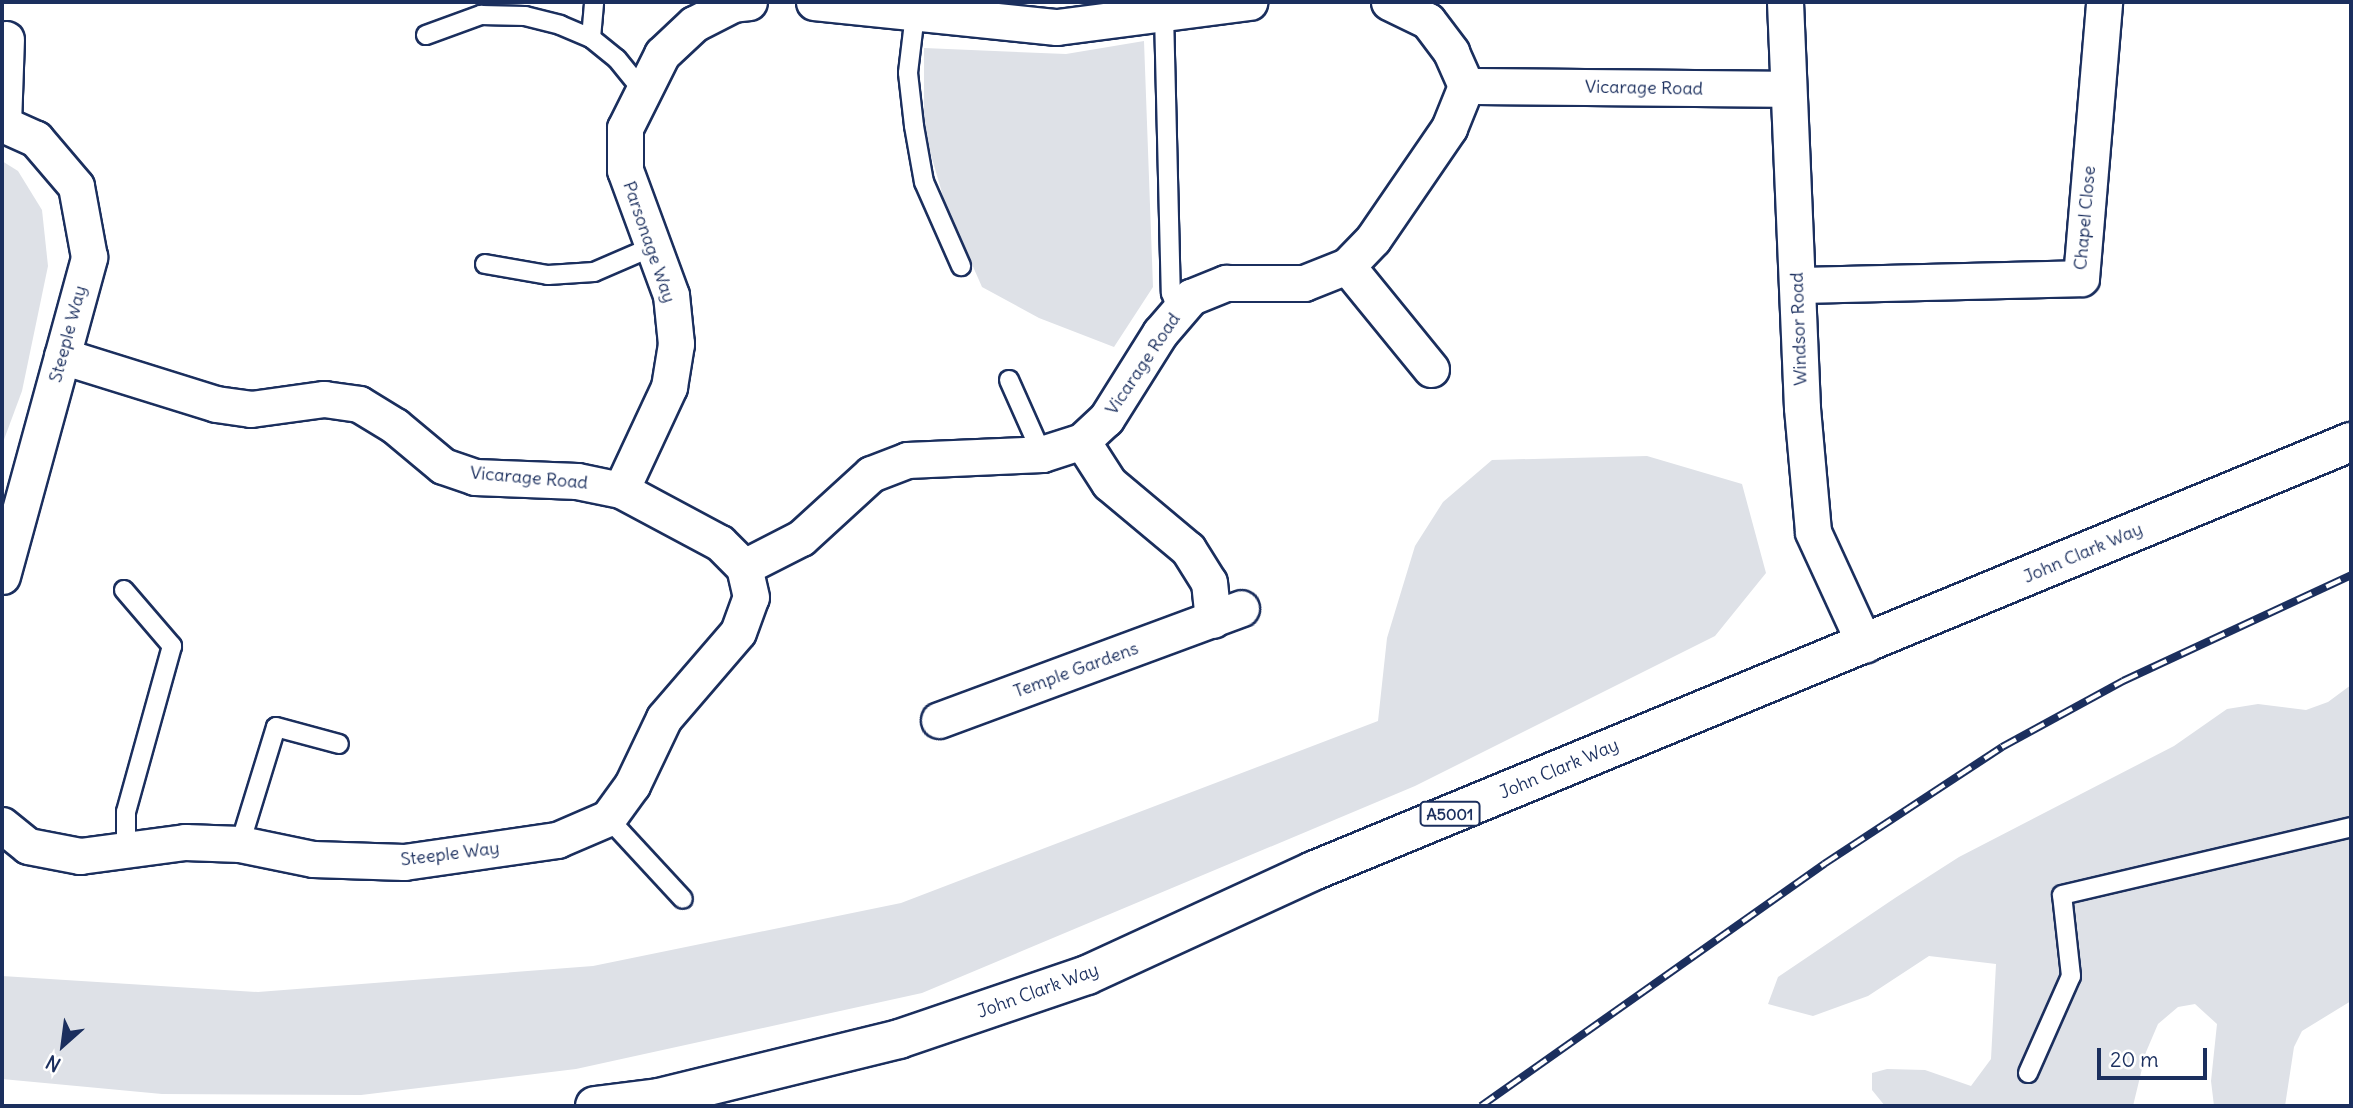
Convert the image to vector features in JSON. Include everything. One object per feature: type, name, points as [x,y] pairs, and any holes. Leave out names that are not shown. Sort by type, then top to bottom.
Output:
[{"type":"main road","name":"John Clark Way","points":[[595,1106],[672,1095],[899,1039],[1087,975],[1313,871],[2351,442]]},
{"type":"street","name":"Parsonage Way","points":[[621,490],[669,387],[676,344],[671,295],[625,170],[625,128],[641,89],[662,54],[694,24],[733,4],[749,2]]},
{"type":"street","points":[[814,2],[1057,27],[1248,2]]},
{"type":"street","points":[[1389,2],[1428,21],[1451,52],[1466,86]]},
{"type":"street","name":"Windsor Road","points":[[1785,2],[1786,89],[1813,532],[1865,645]]},
{"type":"street","name":"Chapel Close","points":[[1798,285],[2081,278],[2104,2]]},
{"type":"street","name":"Steeple Way","points":[[5,554],[89,257],[76,186],[36,139],[2,124],[6,38]]},
{"type":"street","name":"Vicarage Road","points":[[62,356],[216,404],[251,409],[324,399],[359,404],[395,426],[443,466],[475,477],[577,481],[621,490],[720,543],[744,568],[801,538],[872,474],[907,460],[1042,454],[1082,441],[1106,419],[1191,297],[1226,283],[1304,283],[1348,266],[1373,239],[1449,128],[1466,86],[1786,89]]},
{"type":"street","points":[[1348,266],[1431,369]]},
{"type":"street","name":"Temple Gardens","points":[[939,720],[1227,614],[1188,549],[1108,484],[1082,441]]},
{"type":"street","points":[[608,818],[632,785],[664,718],[738,632],[751,597],[744,568]]},
{"type":"street","name":"Steeple Way","points":[[2,825],[28,846],[80,856],[185,842],[240,844],[313,859],[404,862],[557,840],[608,818]]},
{"type":"lane","points":[[591,38],[594,2]]},
{"type":"lane","points":[[915,14],[908,73],[924,181],[961,266]]},
{"type":"lane","points":[[1164,14],[1171,293],[1178,312]]},
{"type":"lane","points":[[426,35],[481,15],[525,16],[591,38],[617,59],[641,89]]},
{"type":"lane","points":[[485,264],[548,275],[594,272],[652,247]]},
{"type":"lane","points":[[1009,380],[1042,454]]},
{"type":"lane","points":[[124,590],[172,646],[126,812],[126,850]]},
{"type":"lane","points":[[240,844],[276,727],[339,744]]},
{"type":"lane","points":[[608,818],[683,899]]},
{"type":"lane","points":[[2028,1073],[2071,976],[2062,895],[2351,827]]},
{"type":"shaded area","points":[[1144,41],[1153,287],[1114,347],[1039,318],[982,287],[945,203],[924,131],[924,48],[1066,54]]},
{"type":"shaded area","points":[[2,161],[18,171],[42,210],[48,266],[22,391],[2,445]]},
{"type":"shaded area","points":[[1647,456],[1742,484],[1766,573],[1715,636],[1415,786],[922,993],[576,1069],[361,1095],[162,1094],[2,1079],[2,976],[258,992],[593,966],[901,903],[1378,721],[1387,638],[1415,546],[1443,502],[1492,460]]},
{"type":"shaded area","points":[[2351,685],[2351,1001],[2302,1031],[2294,1047],[2285,1106],[2214,1106],[2211,1081],[2217,1024],[2195,1004],[2178,1007],[2158,1024],[2146,1052],[2133,1106],[1885,1106],[1872,1090],[1872,1073],[1887,1069],[1925,1070],[1971,1086],[1991,1059],[1996,964],[1929,956],[1868,996],[1813,1016],[1768,1004],[1778,977],[1895,898],[1959,857],[2174,746],[2227,709],[2258,704],[2306,710],[2328,702]]},
{"type":"railway","points":[[1481,1106],[1824,864],[2002,747],[2123,681],[2351,575]]}]
